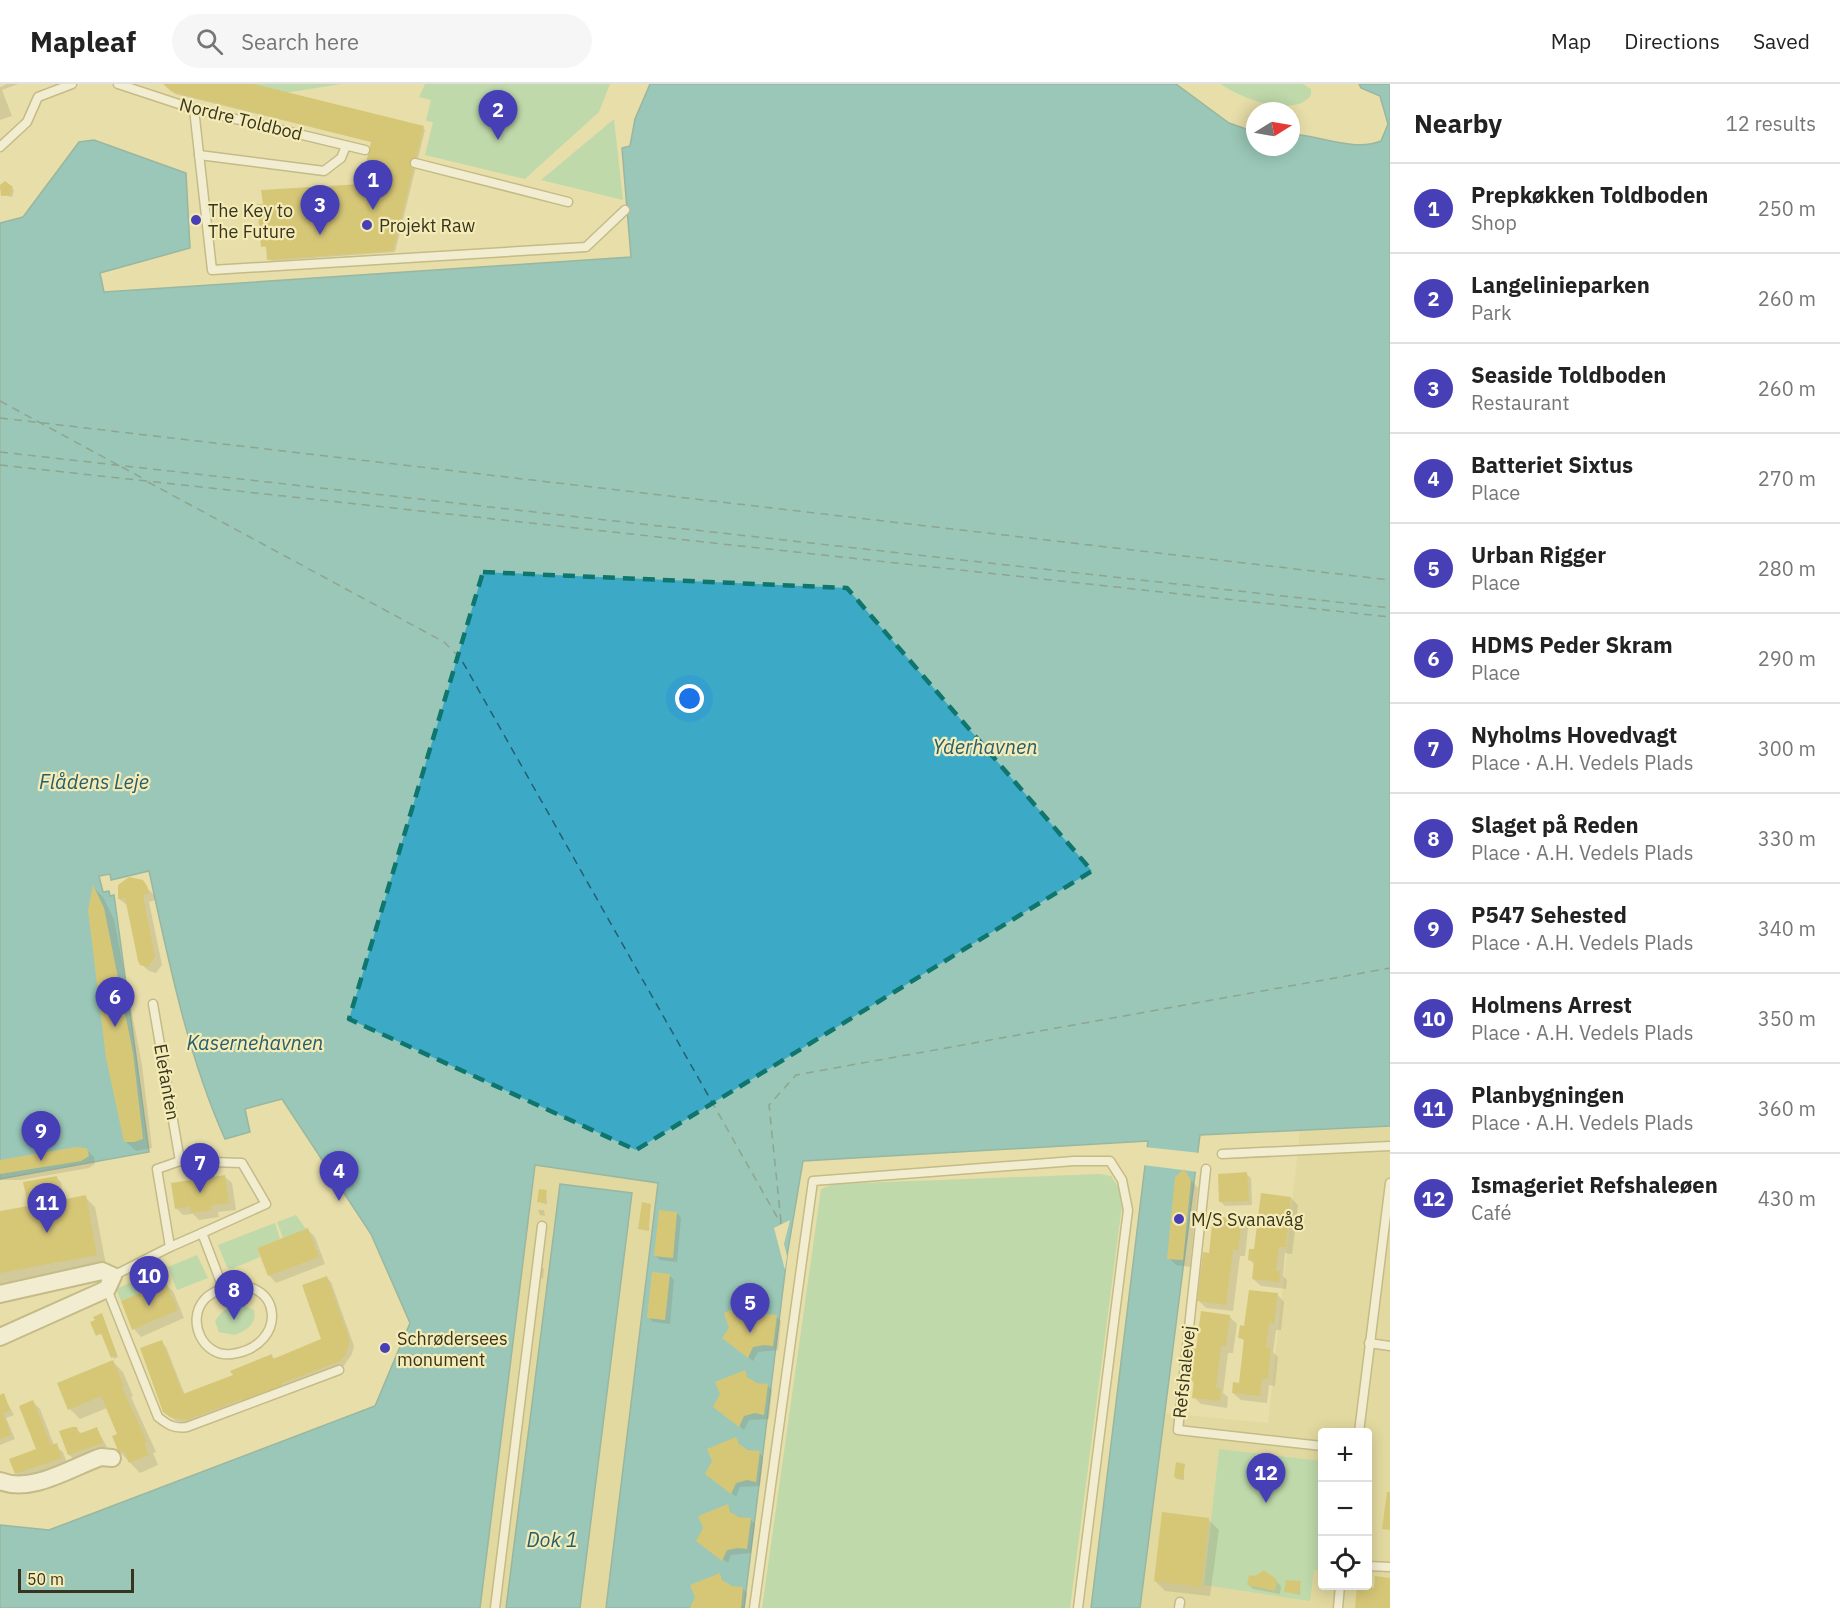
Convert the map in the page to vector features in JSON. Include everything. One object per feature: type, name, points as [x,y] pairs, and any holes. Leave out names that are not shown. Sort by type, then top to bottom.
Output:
[{"type":"street","points":[[0,1294],[102,1271],[110,1283],[0,1337]]},
{"type":"street","points":[[0,1481],[14,1485],[30,1484],[101,1457],[111,1458]]},
{"type":"lane","name":"Nordre Toldbod","points":[[118,84],[194,109],[365,150]]},
{"type":"lane","points":[[0,147],[27,122],[38,97],[67,85]]},
{"type":"lane","points":[[194,109],[212,270],[586,247],[625,210]]},
{"type":"lane","points":[[199,154],[324,171],[341,159],[346,146]]},
{"type":"lane","points":[[415,163],[568,202]]},
{"type":"lane","name":"Elefanten","points":[[153,1004],[180,1161]]},
{"type":"lane","points":[[1222,1154],[1390,1146]]},
{"type":"lane","points":[[170,1247],[157,1168],[180,1161],[242,1163],[266,1204],[170,1247],[110,1283],[158,1417],[168,1425],[177,1428],[187,1427],[339,1371]]},
{"type":"lane","points":[[753,1608],[813,1181],[1074,1161],[1110,1161],[1122,1180],[1128,1210],[1078,1608]]},
{"type":"lane","name":"Refshalevej","points":[[1206,1169],[1178,1430],[1318,1445]]},
{"type":"lane","points":[[1359,1428],[1390,1183]]},
{"type":"lane","points":[[495,1608],[542,1226]]},
{"type":"lane","points":[[202,1233],[223,1288]]},
{"type":"lane","points":[[237,1284],[254,1287],[265,1296],[272,1311],[272,1324],[265,1338],[259,1344],[232,1354],[211,1349],[200,1337],[196,1327],[196,1317],[203,1301],[223,1288],[237,1284]]},
{"type":"lane","points":[[1369,1343],[1390,1346]]},
{"type":"lane","points":[[1372,1566],[1390,1567]]},
{"type":"lane","points":[[1338,1608],[1340,1590]]},
{"type":"highlighted area","points":[[483,572],[847,588],[1092,871],[636,1150],[349,1019]]},
{"type":"shaded area","points":[[1390,1126],[1390,1608],[1140,1608],[1165,1413],[1268,1423],[1300,1130]]},
{"type":"shaded area","points":[[534,1165],[658,1183],[606,1608],[480,1608]]},
{"type":"green space","points":[[231,84],[341,84],[285,93]]},
{"type":"green space","points":[[425,84],[610,84],[599,112],[525,179],[425,155],[433,122],[426,121],[431,100],[419,97]]},
{"type":"green space","points":[[1221,84],[1303,84],[1311,89],[1311,95],[1300,103],[1260,102]]},
{"type":"green space","points":[[614,119],[623,200],[541,180]]},
{"type":"green space","points":[[1100,1174],[1111,1176],[1119,1188],[1122,1205],[1070,1608],[762,1608],[821,1189],[834,1184]]},
{"type":"green space","points":[[296,1215],[306,1229],[283,1238],[277,1222]]},
{"type":"green space","points":[[275,1223],[280,1239],[257,1248],[260,1257],[231,1269],[227,1267],[218,1245]]},
{"type":"green space","points":[[197,1255],[208,1278],[177,1290],[168,1267]]},
{"type":"green space","points":[[164,1268],[169,1281],[147,1291],[141,1278]]},
{"type":"green space","points":[[134,1281],[140,1294],[121,1301],[116,1289]]},
{"type":"green space","points":[[243,1305],[254,1310],[254,1319],[250,1326],[235,1335],[219,1332],[215,1321],[221,1314],[227,1308]]},
{"type":"green space","points":[[1219,1449],[1318,1461],[1318,1570],[1314,1570],[1310,1601],[1204,1585]]},
{"type":"water","points":[[650,84],[1176,84],[1229,123],[1246,129],[1246,156],[1300,156],[1300,135],[1359,145],[1381,141],[1388,124],[1380,96],[1361,88],[1359,84],[1390,84],[1390,1126],[1200,1135],[1140,1608],[1091,1608],[1148,1141],[803,1161],[787,1256],[744,1608],[606,1608],[658,1183],[535,1165],[480,1608],[0,1608],[0,1525],[49,1530],[375,1406],[410,1323],[371,1234],[282,1099],[245,1109],[250,1132],[225,1139],[190,1041],[149,871],[111,880],[110,874],[99,876],[103,892],[109,891],[110,896],[114,895],[149,1152],[0,1179],[0,223],[23,217],[79,142],[94,140],[186,173],[190,248],[100,273],[104,292],[631,257],[622,148],[630,146],[635,119]]},
{"type":"water","name":"Dok 1","points":[[560,1184],[632,1193],[580,1608],[506,1608]]},
{"type":"pier","points":[[1145,1147],[1200,1153],[1198,1172],[1143,1165]]},
{"type":"pier","points":[[790,1220],[784,1244],[787,1256],[785,1270],[774,1228]]},
{"type":"building","points":[[163,84],[254,84],[424,126],[393,251],[267,260],[266,246],[261,247],[257,204],[263,204],[261,190],[361,184],[371,142],[172,92]]},
{"type":"building","points":[[5,181],[13,187],[10,195],[1,196],[0,185]]},
{"type":"building","points":[[129,877],[143,880],[149,893],[143,895],[155,957],[148,967],[140,965],[138,961],[125,898],[118,899],[118,885]]},
{"type":"building","points":[[93,885],[104,908],[133,1053],[143,1139],[134,1142],[124,1142],[106,1058],[88,910]]},
{"type":"building","points":[[76,1147],[87,1148],[89,1156],[81,1161],[0,1174],[0,1160]]},
{"type":"building","name":"M/S Svanavåg","points":[[1184,1169],[1191,1180],[1183,1260],[1167,1259],[1175,1177]]},
{"type":"building","points":[[1247,1172],[1249,1201],[1219,1202],[1218,1174]]},
{"type":"building","points":[[225,1175],[229,1203],[211,1205],[212,1210],[191,1213],[190,1206],[175,1209],[171,1183]]},
{"type":"building","points":[[57,1176],[61,1200],[86,1195],[97,1255],[0,1273],[0,1211],[28,1206],[23,1182]]},
{"type":"building","points":[[539,1189],[547,1190],[545,1203],[537,1202]]},
{"type":"building","points":[[1261,1193],[1291,1197],[1286,1247],[1279,1247],[1276,1271],[1280,1271],[1279,1282],[1252,1279],[1254,1261],[1248,1260],[1249,1249],[1254,1249]]},
{"type":"building","points":[[642,1202],[651,1204],[648,1230],[638,1229]]},
{"type":"building","points":[[659,1210],[677,1212],[673,1258],[654,1256]]},
{"type":"building","points":[[1213,1216],[1242,1219],[1238,1250],[1233,1249],[1226,1305],[1197,1301],[1203,1252],[1209,1253]]},
{"type":"building","points":[[308,1228],[319,1257],[268,1276],[257,1248]]},
{"type":"building","points":[[652,1272],[670,1274],[665,1320],[647,1318]]},
{"type":"building","points":[[327,1276],[350,1341],[345,1356],[338,1362],[282,1383],[284,1387],[243,1402],[242,1399],[187,1420],[170,1417],[163,1412],[140,1348],[162,1340],[183,1394],[233,1375],[230,1371],[272,1354],[273,1359],[321,1339],[302,1285]]},
{"type":"building","points":[[166,1282],[178,1310],[132,1330],[121,1301]]},
{"type":"building","points":[[1249,1290],[1278,1293],[1274,1324],[1269,1323],[1266,1347],[1271,1348],[1268,1379],[1262,1379],[1260,1396],[1232,1393],[1233,1382],[1239,1383],[1244,1339],[1238,1338],[1240,1325],[1244,1326]]},
{"type":"building","points":[[754,1301],[756,1308],[766,1314],[777,1315],[773,1346],[753,1347],[748,1358],[722,1338],[729,1328],[724,1313]]},
{"type":"building","points":[[1201,1311],[1230,1315],[1226,1346],[1221,1346],[1216,1388],[1221,1389],[1220,1401],[1192,1398],[1194,1380],[1188,1379],[1192,1348],[1196,1349]]},
{"type":"building","points":[[102,1313],[117,1355],[111,1358],[101,1333],[96,1336],[90,1322],[95,1320],[93,1317]]},
{"type":"building","points":[[113,1360],[124,1386],[122,1387],[147,1442],[144,1443],[149,1455],[129,1463],[124,1451],[119,1453],[112,1436],[117,1434],[101,1396],[68,1410],[57,1383]]},
{"type":"building","points":[[745,1370],[747,1377],[757,1383],[768,1384],[764,1415],[755,1413],[744,1416],[739,1427],[713,1407],[720,1394],[715,1382]]},
{"type":"building","points":[[4,1393],[10,1410],[3,1413],[11,1435],[0,1439],[0,1395]]},
{"type":"building","points":[[33,1400],[51,1445],[57,1443],[62,1458],[15,1474],[9,1459],[36,1449],[19,1406]]},
{"type":"building","points":[[77,1427],[79,1434],[97,1427],[103,1443],[68,1455],[59,1431]]},
{"type":"building","points":[[736,1437],[739,1444],[748,1450],[760,1451],[756,1482],[747,1480],[736,1483],[731,1494],[705,1474],[712,1461],[707,1449]]},
{"type":"building","points":[[1176,1462],[1185,1464],[1183,1479],[1174,1477]]},
{"type":"building","points":[[1387,1492],[1390,1492],[1390,1530],[1382,1529]]},
{"type":"building","points":[[728,1504],[730,1512],[739,1517],[751,1518],[747,1549],[727,1550],[722,1561],[696,1541],[703,1528],[698,1516]]},
{"type":"building","points":[[1162,1512],[1209,1518],[1201,1587],[1154,1581]]},
{"type":"building","points":[[1264,1570],[1277,1580],[1275,1591],[1247,1585],[1249,1575],[1255,1576]]},
{"type":"building","points":[[720,1573],[722,1580],[732,1586],[743,1587],[741,1608],[690,1608],[695,1597],[690,1585]]},
{"type":"building","points":[[1375,1576],[1390,1578],[1390,1608],[1355,1608],[1357,1590],[1374,1588]]},
{"type":"building","points":[[1286,1580],[1301,1581],[1299,1594],[1284,1592]]},
{"type":"ferry route","points":[[0,401],[118,465]]},
{"type":"ferry route","points":[[0,418],[1390,580]]},
{"type":"ferry route","points":[[0,452],[1390,608]]},
{"type":"ferry route","points":[[0,465],[1390,617]]},
{"type":"ferry route","points":[[122,467],[144,479]]},
{"type":"ferry route","points":[[148,482],[444,642],[461,659],[781,1224]]},
{"type":"ferry route","points":[[781,1222],[769,1105],[796,1075],[1390,968]]},
{"type":"place","name":"Langelinieparken","points":[[498,140]]},
{"type":"place","name":"Prepkøkken Toldboden","points":[[373,210]]},
{"type":"place","name":"The Key to The Future","points":[[196,220]]},
{"type":"place","name":"Projekt Raw","points":[[367,225]]},
{"type":"place","name":"Seaside Toldboden","points":[[320,235]]},
{"type":"place","name":"HDMS Peder Skram","points":[[115,1027]]},
{"type":"place","name":"P547 Sehested","points":[[41,1161]]},
{"type":"place","name":"Nyholms Hovedvagt","points":[[200,1193]]},
{"type":"place","name":"Batteriet Sixtus","points":[[339,1201]]},
{"type":"place","name":"M/S Svanavåg","points":[[1179,1219]]},
{"type":"place","name":"Planbygningen","points":[[47,1233]]},
{"type":"place","name":"Holmens Arrest","points":[[149,1306]]},
{"type":"place","name":"Slaget på Reden","points":[[234,1320]]},
{"type":"place","name":"Urban Rigger","points":[[750,1333]]},
{"type":"place","name":"Schrødersees monument","points":[[385,1348]]},
{"type":"place","name":"Ismageriet Refshaleøen","points":[[1266,1503]]},
{"type":"water label","name":"Yderhavnen","points":[[985,746]]},
{"type":"water label","name":"Flådens Leje","points":[[94,781]]},
{"type":"water label","name":"Kasernehavnen","points":[[255,1042]]}]
